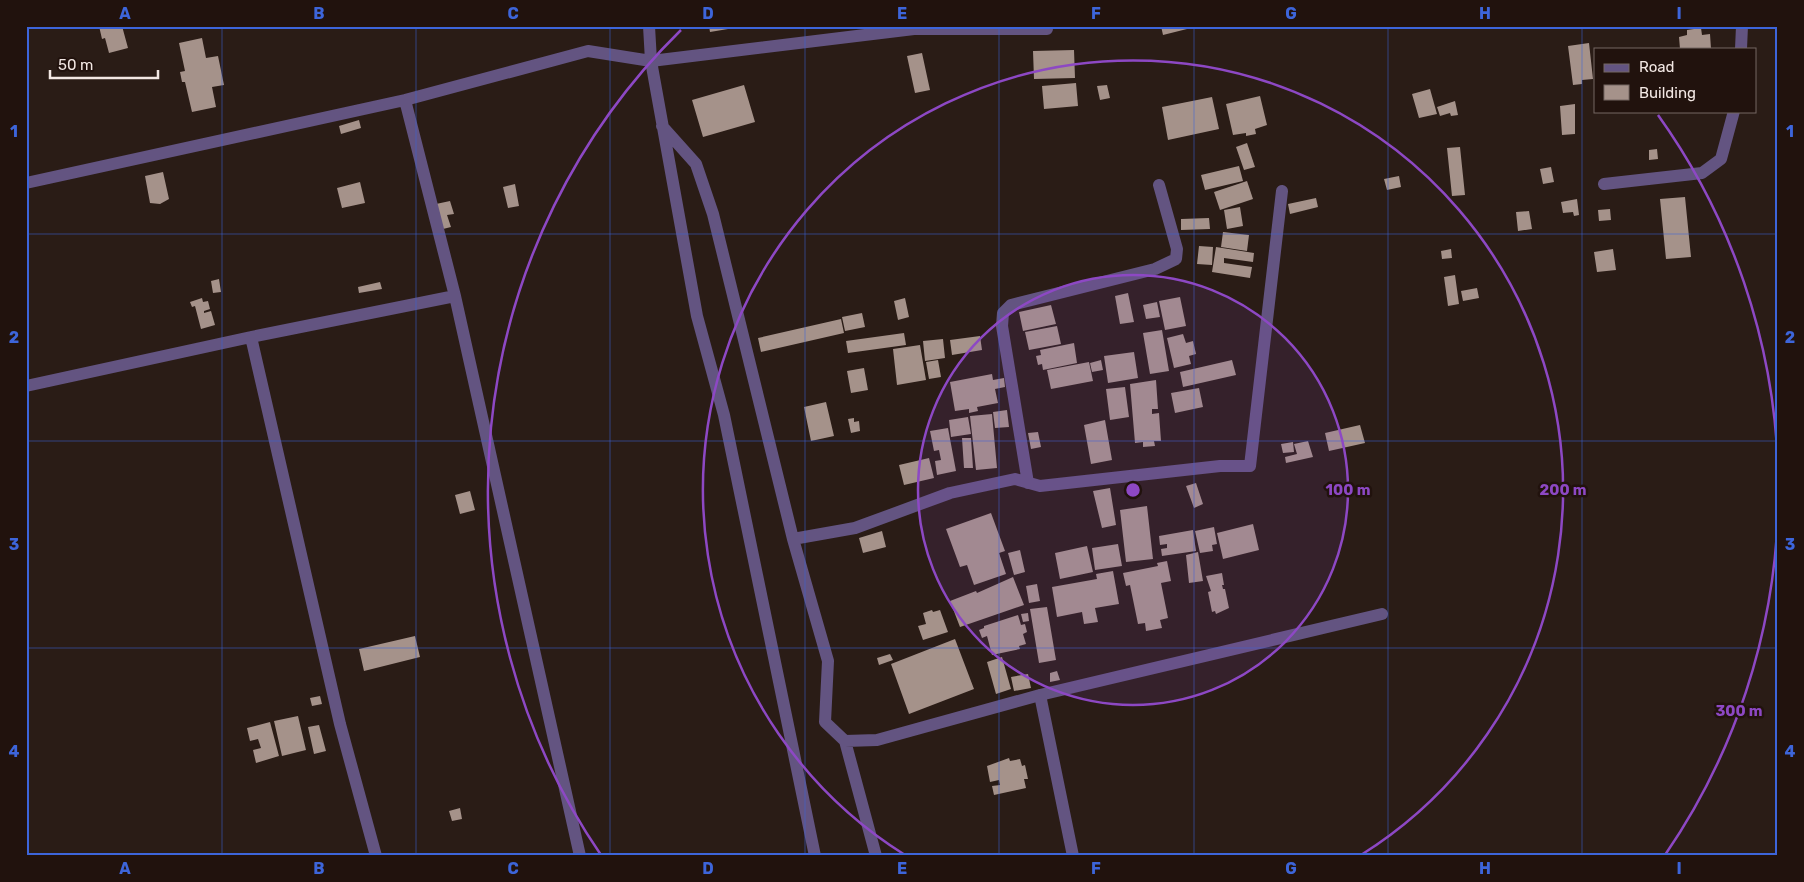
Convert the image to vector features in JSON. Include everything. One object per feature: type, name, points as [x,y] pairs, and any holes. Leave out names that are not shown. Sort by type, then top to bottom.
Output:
[{"type":"street","points":[[649,26],[651,61],[697,316],[724,415],[815,856]]},
{"type":"street","points":[[1741,48],[1742,26]]},
{"type":"street","points":[[26,183],[405,100],[588,51],[651,61],[914,29],[1047,29]]},
{"type":"street","points":[[405,100],[455,296],[580,856]]},
{"type":"street","points":[[1604,184],[1702,173],[1721,159],[1734,112]]},
{"type":"street","points":[[662,126],[696,164],[713,214],[793,538],[828,661],[825,722],[844,741],[876,856]]},
{"type":"street","points":[[1028,483],[1002,326],[1002,313],[1011,305],[1155,269],[1176,259],[1177,249],[1159,184]]},
{"type":"street","points":[[793,538],[855,528],[950,493],[1015,479],[1040,486],[1220,466],[1250,466],[1282,191]]},
{"type":"street","points":[[26,386],[251,337],[455,296]]},
{"type":"street","points":[[251,337],[340,724],[376,856]]},
{"type":"street","points":[[844,741],[877,740],[1040,695],[1382,614]]},
{"type":"street","points":[[1040,695],[1073,856]]},
{"type":"building","points":[[99,26],[122,26],[128,48],[109,53],[105,38],[102,39]]},
{"type":"building","points":[[709,26],[740,26],[740,27],[710,32]]},
{"type":"building","points":[[1161,26],[1195,26],[1195,27],[1163,35]]},
{"type":"building","points":[[1701,28],[1702,35],[1710,34],[1711,48],[1680,48],[1679,37],[1687,35],[1687,30]]},
{"type":"building","points":[[202,38],[206,58],[218,56],[224,85],[212,87],[216,107],[192,112],[185,82],[182,82],[180,72],[185,71],[179,43]]},
{"type":"building","points":[[1589,43],[1593,79],[1582,80],[1582,84],[1573,85],[1568,46]]},
{"type":"building","points":[[1074,50],[1075,78],[1034,79],[1033,51]]},
{"type":"building","points":[[922,53],[930,90],[915,93],[907,56]]},
{"type":"building","points":[[1076,83],[1078,106],[1044,109],[1042,86]]},
{"type":"building","points":[[744,85],[755,122],[703,137],[692,100]]},
{"type":"building","points":[[1107,85],[1110,98],[1100,100],[1097,86]]},
{"type":"building","points":[[1430,89],[1437,114],[1419,118],[1412,94]]},
{"type":"building","points":[[1260,96],[1267,125],[1255,129],[1256,134],[1246,136],[1246,133],[1233,135],[1226,104]]},
{"type":"building","points":[[1212,97],[1219,129],[1168,140],[1162,107]]},
{"type":"building","points":[[1455,101],[1458,115],[1451,116],[1450,113],[1440,116],[1437,107]]},
{"type":"building","points":[[1575,104],[1575,134],[1562,135],[1560,106]]},
{"type":"building","points":[[359,120],[361,128],[341,134],[339,126]]},
{"type":"building","points":[[1247,143],[1255,167],[1244,170],[1236,147]]},
{"type":"building","points":[[1460,147],[1465,195],[1452,196],[1447,148]]},
{"type":"building","points":[[1657,149],[1658,159],[1649,160],[1649,150]]},
{"type":"building","points":[[1239,166],[1243,181],[1205,190],[1201,175]]},
{"type":"building","points":[[1551,167],[1554,182],[1543,184],[1540,169]]},
{"type":"building","points":[[163,172],[169,199],[160,204],[150,203],[145,176]]},
{"type":"building","points":[[1399,176],[1401,187],[1387,190],[1384,179]]},
{"type":"building","points":[[1247,181],[1253,199],[1220,210],[1214,192]]},
{"type":"building","points":[[360,182],[365,203],[342,208],[337,188]]},
{"type":"building","points":[[515,184],[519,206],[508,208],[503,187]]},
{"type":"building","points":[[1685,197],[1691,257],[1666,259],[1660,199]]},
{"type":"building","points":[[1316,198],[1318,207],[1290,214],[1288,204]]},
{"type":"building","points":[[1577,199],[1579,215],[1574,216],[1573,212],[1563,213],[1561,202]]},
{"type":"building","points":[[450,201],[454,214],[447,215],[451,227],[443,229],[436,204]]},
{"type":"building","points":[[1240,207],[1243,226],[1227,229],[1224,210]]},
{"type":"building","points":[[1610,209],[1611,220],[1599,221],[1598,210]]},
{"type":"building","points":[[1529,211],[1532,229],[1518,231],[1516,212]]},
{"type":"building","points":[[1209,218],[1210,229],[1181,230],[1181,219]]},
{"type":"building","points":[[1223,232],[1249,235],[1247,251],[1221,247]]},
{"type":"building","points":[[1199,246],[1213,247],[1212,265],[1197,264]]},
{"type":"building","points":[[1216,247],[1254,253],[1253,262],[1224,258],[1224,263],[1252,267],[1250,278],[1212,272]]},
{"type":"building","points":[[1451,249],[1452,258],[1442,259],[1441,251]]},
{"type":"building","points":[[1613,249],[1616,270],[1597,272],[1594,252]]},
{"type":"building","points":[[1455,275],[1459,304],[1448,306],[1444,277]]},
{"type":"building","points":[[219,279],[221,292],[213,293],[211,281]]},
{"type":"building","points":[[380,282],[382,289],[359,293],[358,287]]},
{"type":"building","points":[[1477,288],[1479,298],[1463,301],[1461,291]]},
{"type":"building","points":[[1128,293],[1134,322],[1120,324],[1115,296]]},
{"type":"building","points":[[1180,297],[1186,326],[1165,330],[1159,301]]},
{"type":"building","points":[[202,298],[203,302],[208,301],[210,309],[204,311],[204,313],[211,311],[215,325],[201,329],[195,306],[192,307],[190,302]]},
{"type":"building","points":[[905,298],[909,317],[898,320],[894,301]]},
{"type":"building","points":[[1157,302],[1160,317],[1146,319],[1143,305]]},
{"type":"building","points":[[1051,305],[1056,324],[1023,331],[1019,312]]},
{"type":"building","points":[[862,313],[865,327],[845,331],[842,317]]},
{"type":"building","points":[[841,319],[844,333],[761,352],[758,338]]},
{"type":"building","points":[[1057,326],[1061,344],[1029,350],[1025,332]]},
{"type":"building","points":[[1162,330],[1169,371],[1150,374],[1143,333]]},
{"type":"building","points":[[904,333],[906,345],[848,353],[846,341]]},
{"type":"building","points":[[1183,334],[1186,343],[1193,341],[1196,354],[1189,356],[1191,364],[1174,368],[1167,338]]},
{"type":"building","points":[[980,336],[982,350],[952,355],[950,340]]},
{"type":"building","points":[[943,339],[945,358],[925,361],[923,341]]},
{"type":"building","points":[[1074,343],[1077,363],[1043,370],[1042,364],[1038,365],[1036,356],[1041,355],[1040,350]]},
{"type":"building","points":[[920,345],[926,380],[897,385],[893,349]]},
{"type":"building","points":[[1134,352],[1138,378],[1108,383],[1104,356]]},
{"type":"building","points":[[938,360],[941,377],[929,379],[926,362]]},
{"type":"building","points":[[1101,360],[1103,370],[1092,372],[1090,363]]},
{"type":"building","points":[[1232,360],[1236,375],[1183,387],[1180,372]]},
{"type":"building","points":[[1089,362],[1093,381],[1051,389],[1047,370]]},
{"type":"building","points":[[864,368],[868,390],[851,393],[847,371]]},
{"type":"building","points":[[992,374],[993,380],[1004,378],[1005,387],[995,389],[998,403],[977,407],[978,411],[969,413],[969,409],[955,411],[950,382]]},
{"type":"building","points":[[1156,380],[1158,409],[1152,409],[1152,414],[1159,413],[1161,441],[1154,441],[1155,446],[1143,447],[1143,442],[1135,443],[1130,384]]},
{"type":"building","points":[[1125,387],[1129,417],[1110,420],[1106,389]]},
{"type":"building","points":[[1199,388],[1203,407],[1175,413],[1171,393]]},
{"type":"building","points":[[826,402],[834,436],[811,441],[804,407]]},
{"type":"building","points":[[1007,410],[1009,427],[995,428],[993,412]]},
{"type":"building","points":[[992,414],[997,468],[976,470],[970,416]]},
{"type":"building","points":[[968,417],[971,434],[951,437],[949,420]]},
{"type":"building","points":[[854,418],[854,422],[859,421],[860,431],[851,433],[848,419]]},
{"type":"building","points":[[1105,420],[1112,460],[1091,464],[1084,425]]},
{"type":"building","points":[[1360,425],[1365,443],[1329,451],[1325,433]]},
{"type":"building","points":[[948,428],[956,471],[937,475],[935,461],[941,460],[939,450],[934,451],[930,431]]},
{"type":"building","points":[[1038,432],[1041,447],[1031,449],[1028,433]]},
{"type":"building","points":[[962,438],[971,438],[973,468],[964,468]]},
{"type":"building","points":[[1308,441],[1313,457],[1286,463],[1285,457],[1297,454],[1294,444]]},
{"type":"building","points":[[1293,442],[1294,452],[1283,453],[1281,444]]},
{"type":"building","points":[[929,458],[934,478],[904,485],[899,465]]},
{"type":"building","points":[[1196,483],[1203,504],[1194,508],[1186,486]]},
{"type":"building","points":[[1110,488],[1116,525],[1102,528],[1093,491]]},
{"type":"building","points":[[470,491],[475,510],[460,514],[455,495]]},
{"type":"building","points":[[1147,506],[1153,559],[1126,562],[1120,510]]},
{"type":"building","points":[[991,513],[1005,551],[999,553],[1006,574],[974,585],[967,565],[960,567],[946,529]]},
{"type":"building","points":[[1253,524],[1259,550],[1223,559],[1217,533]]},
{"type":"building","points":[[1214,527],[1217,544],[1212,545],[1213,551],[1200,553],[1195,531]]},
{"type":"building","points":[[1193,530],[1196,551],[1162,556],[1161,549],[1167,548],[1167,544],[1160,545],[1159,536]]},
{"type":"building","points":[[882,531],[886,547],[863,553],[859,538]]},
{"type":"building","points":[[1118,544],[1122,566],[1095,570],[1092,548]]},
{"type":"building","points":[[1087,546],[1093,572],[1060,579],[1055,553]]},
{"type":"building","points":[[1020,550],[1025,572],[1014,575],[1008,553]]},
{"type":"building","points":[[1198,552],[1203,581],[1189,583],[1186,555]]},
{"type":"building","points":[[1167,561],[1171,581],[1161,583],[1168,618],[1160,620],[1162,628],[1146,631],[1145,623],[1138,624],[1130,585],[1126,586],[1123,573],[1158,566],[1157,563]]},
{"type":"building","points":[[1113,571],[1119,604],[1095,608],[1098,622],[1084,624],[1082,612],[1057,617],[1052,587],[1097,579],[1096,574]]},
{"type":"building","points":[[1222,573],[1224,585],[1222,585],[1223,589],[1225,589],[1229,608],[1216,614],[1215,611],[1212,612],[1208,592],[1211,591],[1206,576]]},
{"type":"building","points":[[1013,577],[1024,605],[960,627],[950,601],[976,591],[977,593]]},
{"type":"building","points":[[1037,584],[1040,601],[1029,603],[1026,586]]},
{"type":"building","points":[[1047,607],[1056,660],[1039,663],[1030,609]]},
{"type":"building","points":[[932,610],[933,612],[940,610],[948,632],[923,640],[918,626],[926,624],[923,613]]},
{"type":"building","points":[[1028,613],[1029,621],[1023,622],[1021,614]]},
{"type":"building","points":[[1018,615],[1021,625],[1025,624],[1027,632],[1023,634],[1026,644],[1019,646],[1020,649],[992,655],[987,636],[982,638],[979,630],[984,628],[984,626]]},
{"type":"building","points":[[415,636],[420,657],[364,671],[359,649]]},
{"type":"building","points":[[955,639],[974,689],[909,714],[891,664]]},
{"type":"building","points":[[890,654],[893,660],[879,665],[877,658]]},
{"type":"building","points":[[1002,657],[1011,689],[996,694],[987,662]]},
{"type":"building","points":[[1057,671],[1060,680],[1050,682],[1050,673]]},
{"type":"building","points":[[1028,674],[1031,688],[1014,691],[1011,677]]},
{"type":"building","points":[[320,696],[322,704],[312,706],[310,698]]},
{"type":"building","points":[[298,716],[306,750],[282,756],[274,721]]},
{"type":"building","points":[[270,722],[279,756],[256,763],[253,750],[261,748],[258,739],[250,741],[247,728]]},
{"type":"building","points":[[319,725],[326,751],[314,754],[308,727]]},
{"type":"building","points":[[1009,758],[1010,761],[1020,759],[1022,766],[1025,765],[1028,779],[1024,779],[1026,788],[994,795],[992,786],[1000,785],[999,780],[990,782],[987,766]]},
{"type":"building","points":[[460,808],[462,819],[452,821],[449,811]]}]
